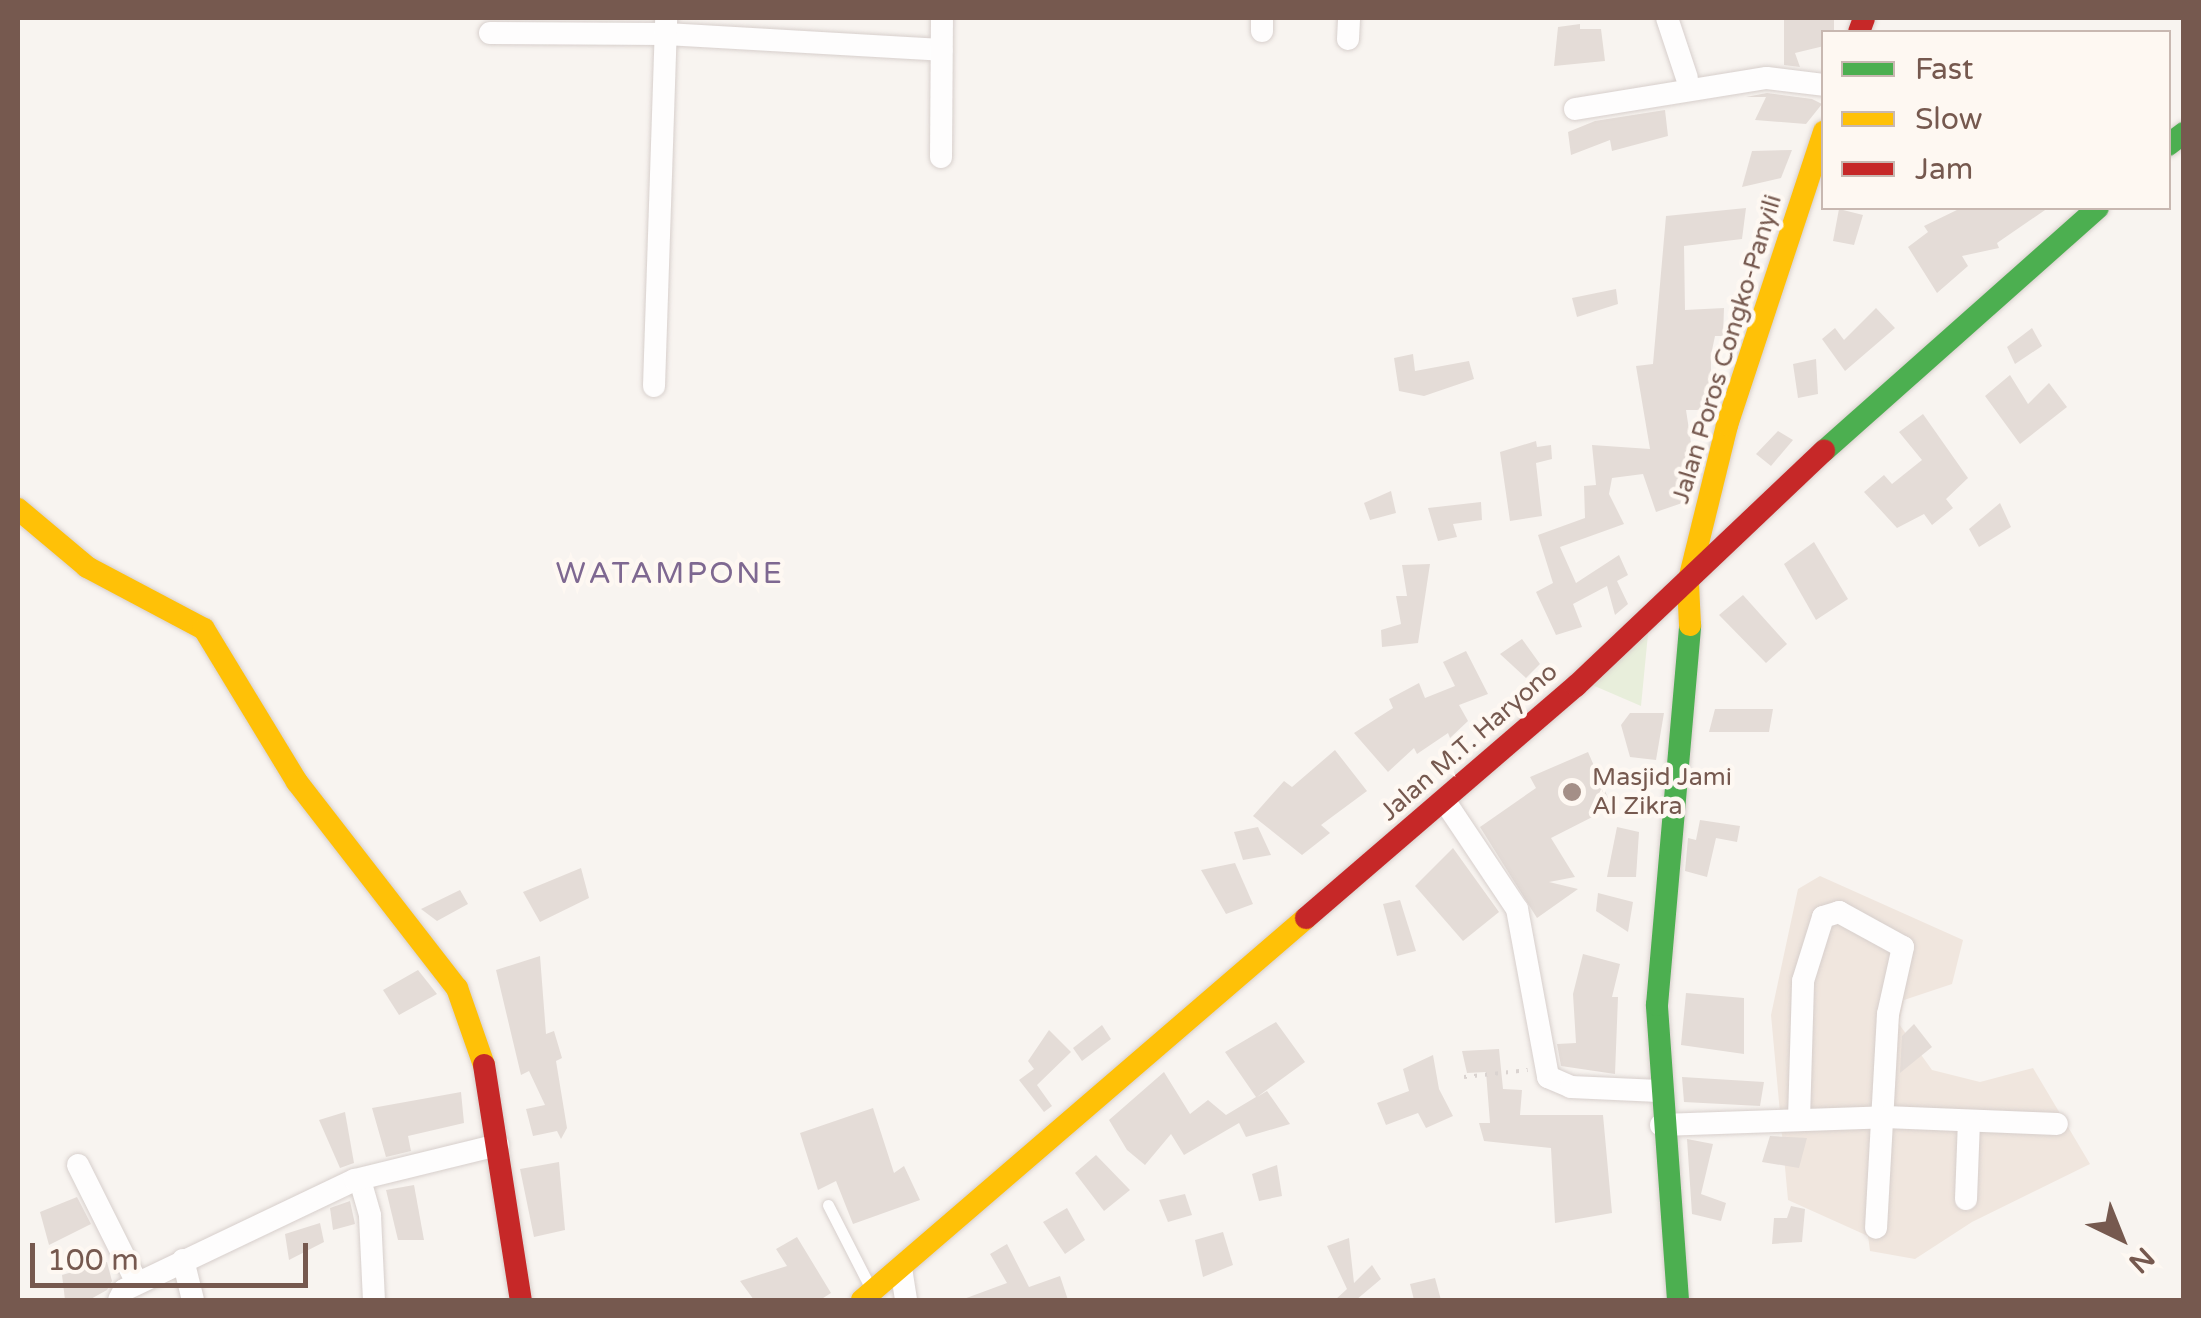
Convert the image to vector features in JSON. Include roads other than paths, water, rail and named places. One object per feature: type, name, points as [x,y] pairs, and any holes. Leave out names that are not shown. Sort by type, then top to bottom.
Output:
[{"type":"main road","name":"Jalan Poros Congko-Panyili","points":[[1678,1300],[1659,1091],[1658,949],[1691,664],[1688,584],[1727,425],[1821,141]]},
{"type":"main road","name":"Jalan M.T. Haryono","points":[[867,1296],[1444,800],[1688,584],[1813,462],[2096,210]]},
{"type":"main road","points":[[18,510],[76,560],[184,615],[217,646],[297,782],[467,1004],[498,1145],[522,1300]]},
{"type":"street","points":[[941,157],[942,18]]},
{"type":"street","points":[[1667,18],[1687,78]]},
{"type":"street","points":[[490,33],[666,26],[942,50]]},
{"type":"street","points":[[654,386],[666,26]]},
{"type":"street","points":[[1575,109],[1766,78],[1821,85]]},
{"type":"street","points":[[1444,800],[1517,909],[1542,1068],[1564,1086],[1659,1091]]},
{"type":"street","points":[[1799,1119],[1803,981],[1823,917],[1839,912],[1903,947],[1888,1014],[1886,1116],[1876,1228]]},
{"type":"street","points":[[1662,1125],[1886,1116],[2057,1124]]},
{"type":"street","points":[[1966,1200],[1969,1121]]},
{"type":"street","points":[[119,1300],[137,1283],[183,1260],[360,1180],[498,1145]]},
{"type":"street","points":[[78,1165],[137,1283]]},
{"type":"street","points":[[360,1180],[370,1216],[374,1300]]},
{"type":"street","points":[[183,1260],[193,1300]]},
{"type":"street","points":[[900,1268],[906,1300]]},
{"type":"lane","points":[[828,1206],[867,1296]]},
{"type":"place","name":"Masjid Jami Al Zikra","points":[[1572,792]]},
{"type":"district","name":"WATAMPONE","points":[[670,574]]}]
